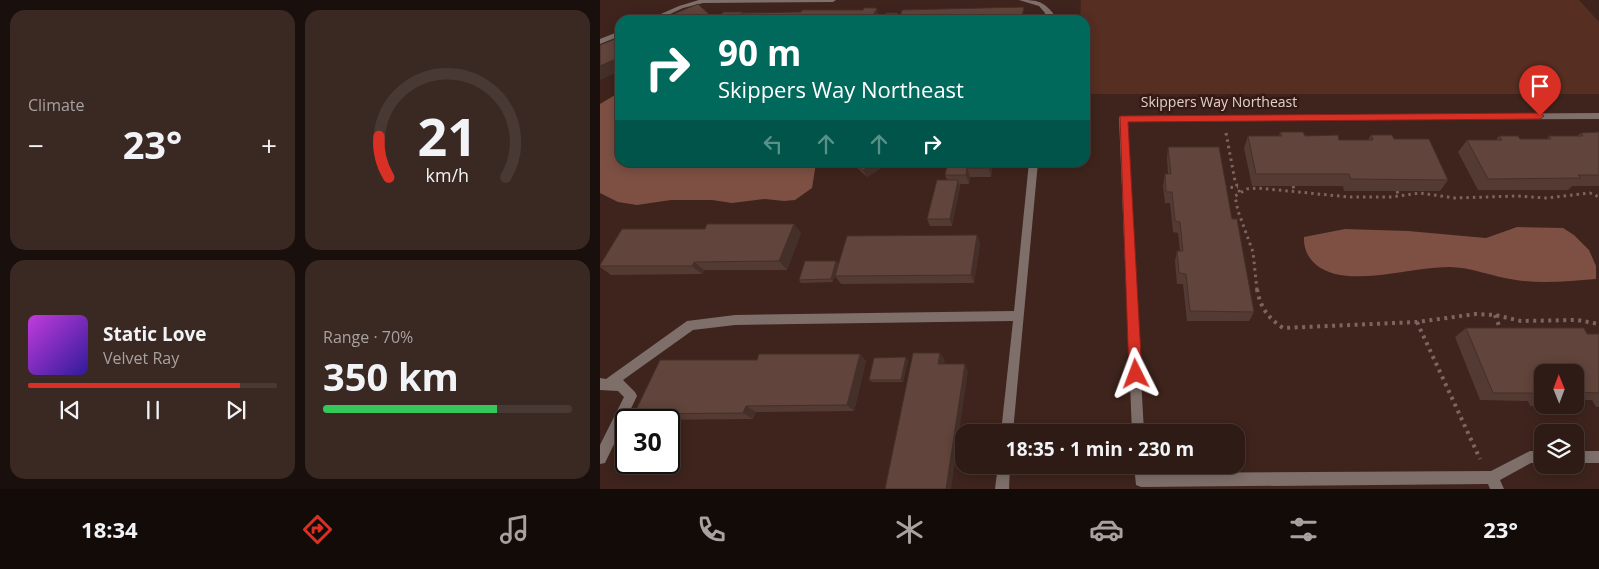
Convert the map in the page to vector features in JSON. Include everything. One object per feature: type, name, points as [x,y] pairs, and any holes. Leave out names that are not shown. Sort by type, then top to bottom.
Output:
[{"type":"street","points":[[663,15],[682,7],[703,2],[833,0]]},
{"type":"street","points":[[1022,0],[1041,4],[1049,15]]},
{"type":"street","points":[[600,42],[615,35]]},
{"type":"street","name":"Skippers Way Northeast","points":[[1138,424],[1123,118],[1599,116]]},
{"type":"street","points":[[1008,424],[1034,167]]},
{"type":"street","points":[[604,384],[691,325],[735,320],[1019,316]]},
{"type":"street","points":[[600,458],[631,396],[621,385],[604,384]]},
{"type":"street","points":[[1141,474],[1141,480],[1494,483],[1530,456],[1534,456]]},
{"type":"street","points":[[1584,457],[1599,457]]},
{"type":"street","points":[[1002,489],[1003,474]]},
{"type":"path","points":[[1224,118],[1235,181],[1240,193]]},
{"type":"path","points":[[1293,186],[1295,191]]},
{"type":"path","points":[[1221,188],[1238,187]]},
{"type":"path","points":[[1598,196],[1590,193],[1546,198],[1524,196],[1455,198],[1420,193],[1391,198],[1349,197],[1258,188],[1247,189],[1235,196],[1236,205],[1253,251],[1254,275],[1258,295],[1272,323],[1283,328],[1416,322],[1476,314],[1495,315],[1521,321],[1577,320],[1599,324]]},
{"type":"path","points":[[1519,190],[1524,196]]},
{"type":"path","points":[[1397,191],[1399,196]]},
{"type":"path","points":[[1248,275],[1254,275]]},
{"type":"path","points":[[1495,315],[1503,337]]},
{"type":"path","points":[[1416,322],[1473,447],[1494,483]]},
{"type":"shaded area","points":[[1081,0],[1579,0],[1599,22],[1599,94],[1090,94],[1090,15],[1080,15]]},
{"type":"shaded area","points":[[615,95],[615,167],[815,167],[812,188],[795,200],[784,201],[765,199],[732,203],[712,200],[671,200],[637,205],[618,202],[600,193],[600,104]]},
{"type":"shaded area","points":[[1517,227],[1563,228],[1574,235],[1589,250],[1596,266],[1596,279],[1536,282],[1507,279],[1449,267],[1348,276],[1322,269],[1308,256],[1304,244],[1304,237],[1345,229],[1408,231],[1486,238]]},
{"type":"building","points":[[698,4],[710,15],[671,15]]},
{"type":"building","points":[[1024,7],[1022,15],[900,15],[902,10]]},
{"type":"building","points":[[864,8],[877,8],[874,15],[741,15],[742,13],[801,12],[802,10],[863,10]]},
{"type":"building","points":[[723,12],[743,12],[741,15],[721,15]]},
{"type":"building","points":[[886,13],[898,13],[898,15],[885,15]]},
{"type":"building","points":[[615,39],[615,59],[600,66],[600,45]]},
{"type":"building","points":[[1280,132],[1303,132],[1305,136],[1338,135],[1339,140],[1373,140],[1371,135],[1392,135],[1394,139],[1429,139],[1448,180],[1351,179],[1349,174],[1256,174],[1248,136],[1282,136]]},
{"type":"building","points":[[1599,132],[1599,175],[1578,175],[1581,178],[1488,179],[1467,140],[1502,140],[1499,136],[1518,136],[1520,139],[1551,139],[1549,136],[1583,136],[1581,133]]},
{"type":"building","points":[[1168,147],[1219,147],[1232,219],[1237,219],[1254,312],[1190,311],[1186,274],[1179,273],[1177,251],[1183,251],[1180,222],[1175,221],[1172,192],[1166,192],[1165,174],[1171,174]]},
{"type":"building","points":[[947,167],[989,167],[967,168],[966,175],[945,175]]},
{"type":"building","points":[[937,180],[958,180],[950,219],[927,219]]},
{"type":"building","points":[[707,224],[794,224],[779,261],[694,262],[692,266],[600,266],[622,229],[705,229]]},
{"type":"building","points":[[977,235],[971,275],[835,276],[847,236]]},
{"type":"building","points":[[805,261],[836,261],[831,279],[799,280]]},
{"type":"building","points":[[1466,328],[1584,328],[1587,334],[1599,334],[1599,393],[1584,392],[1584,364],[1534,364],[1534,393],[1493,393]]},
{"type":"building","points":[[913,353],[940,353],[938,364],[965,364],[946,489],[885,489]]},
{"type":"building","points":[[759,354],[860,354],[847,405],[746,406],[743,413],[680,414],[680,409],[636,409],[660,360],[757,360]]},
{"type":"building","points":[[906,357],[901,380],[869,380],[874,358]]},
{"type":"route","points":[[1136,374],[1123,118],[1540,116]]}]
